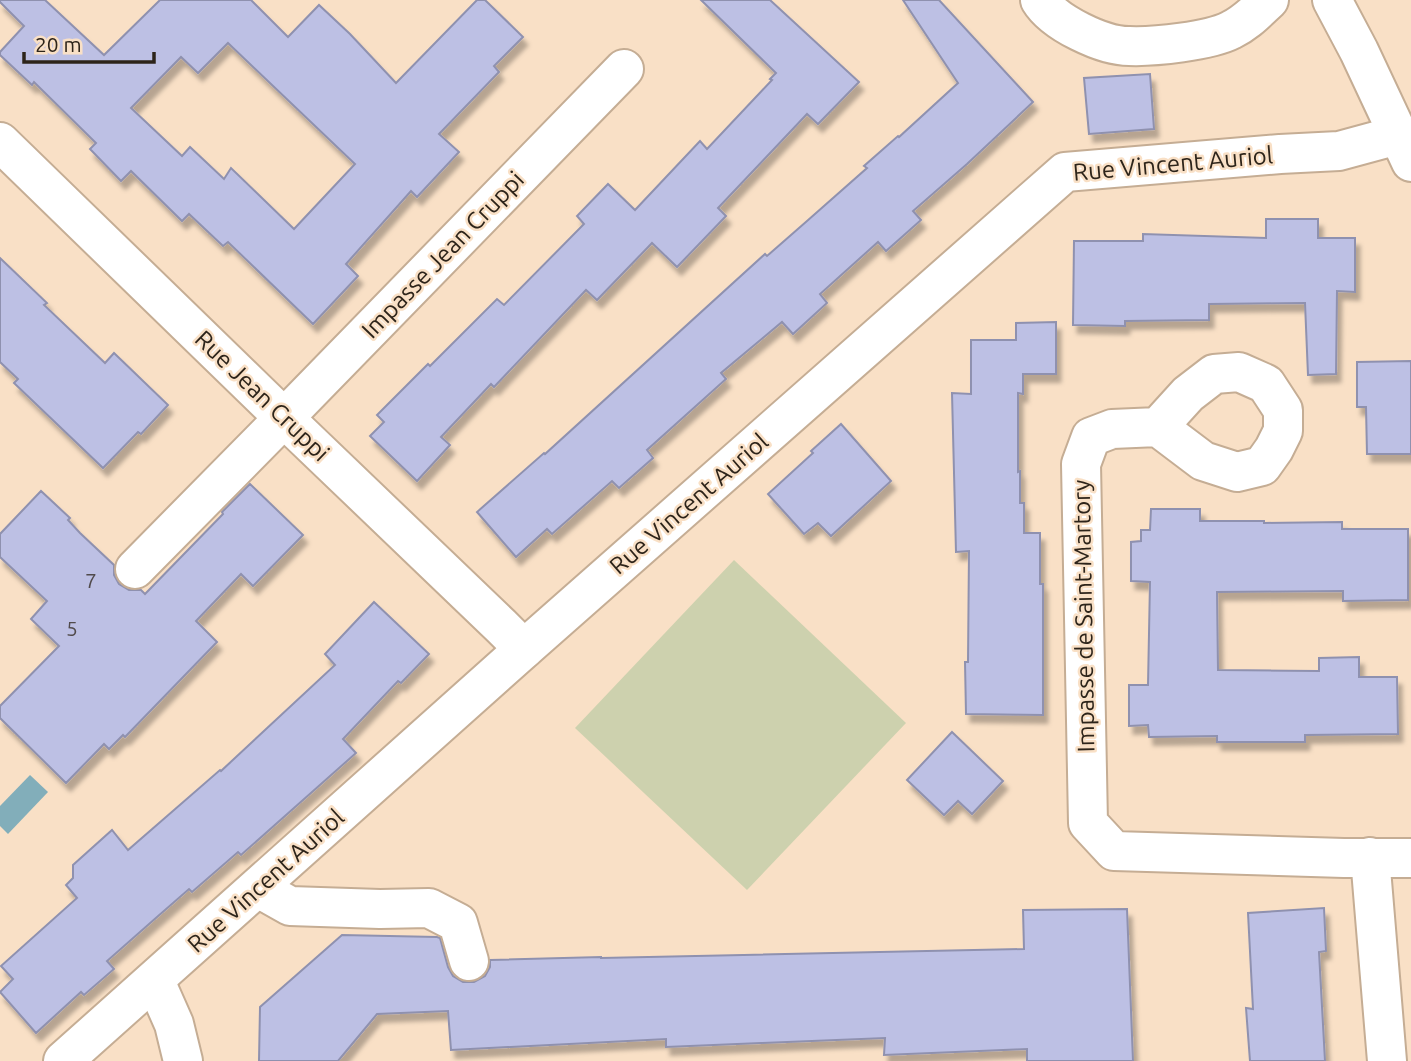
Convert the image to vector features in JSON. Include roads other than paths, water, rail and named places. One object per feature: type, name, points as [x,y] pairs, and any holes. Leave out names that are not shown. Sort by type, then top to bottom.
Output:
[{"type":"street","points":[[1040,0],[1061,20],[1089,37],[1128,47],[1186,42],[1223,34],[1246,21],[1269,0]]},
{"type":"street","points":[[1332,0],[1405,148]]},
{"type":"street","name":"Impasse Jean Cruppi","points":[[135,569],[624,69]]},
{"type":"street","name":"Rue Jean Cruppi","points":[[0,142],[273,429],[502,626],[524,649]]},
{"type":"street","name":"Rue Vincent Auriol","points":[[63,1061],[524,649],[1065,172],[1289,153],[1405,148]]},
{"type":"street","name":"Impasse de Saint-Martory","points":[[1158,427],[1112,429],[1091,437],[1081,464],[1088,823],[1114,851],[1370,857]]},
{"type":"street","points":[[1387,1061],[1370,857],[1411,858]]},
{"type":"street","points":[[258,888],[290,906],[429,908],[458,923],[469,961]]},
{"type":"street","points":[[155,981],[174,1024],[183,1061]]},
{"type":"water","points":[[30,775],[48,792],[8,834],[0,826],[0,806]]}]
